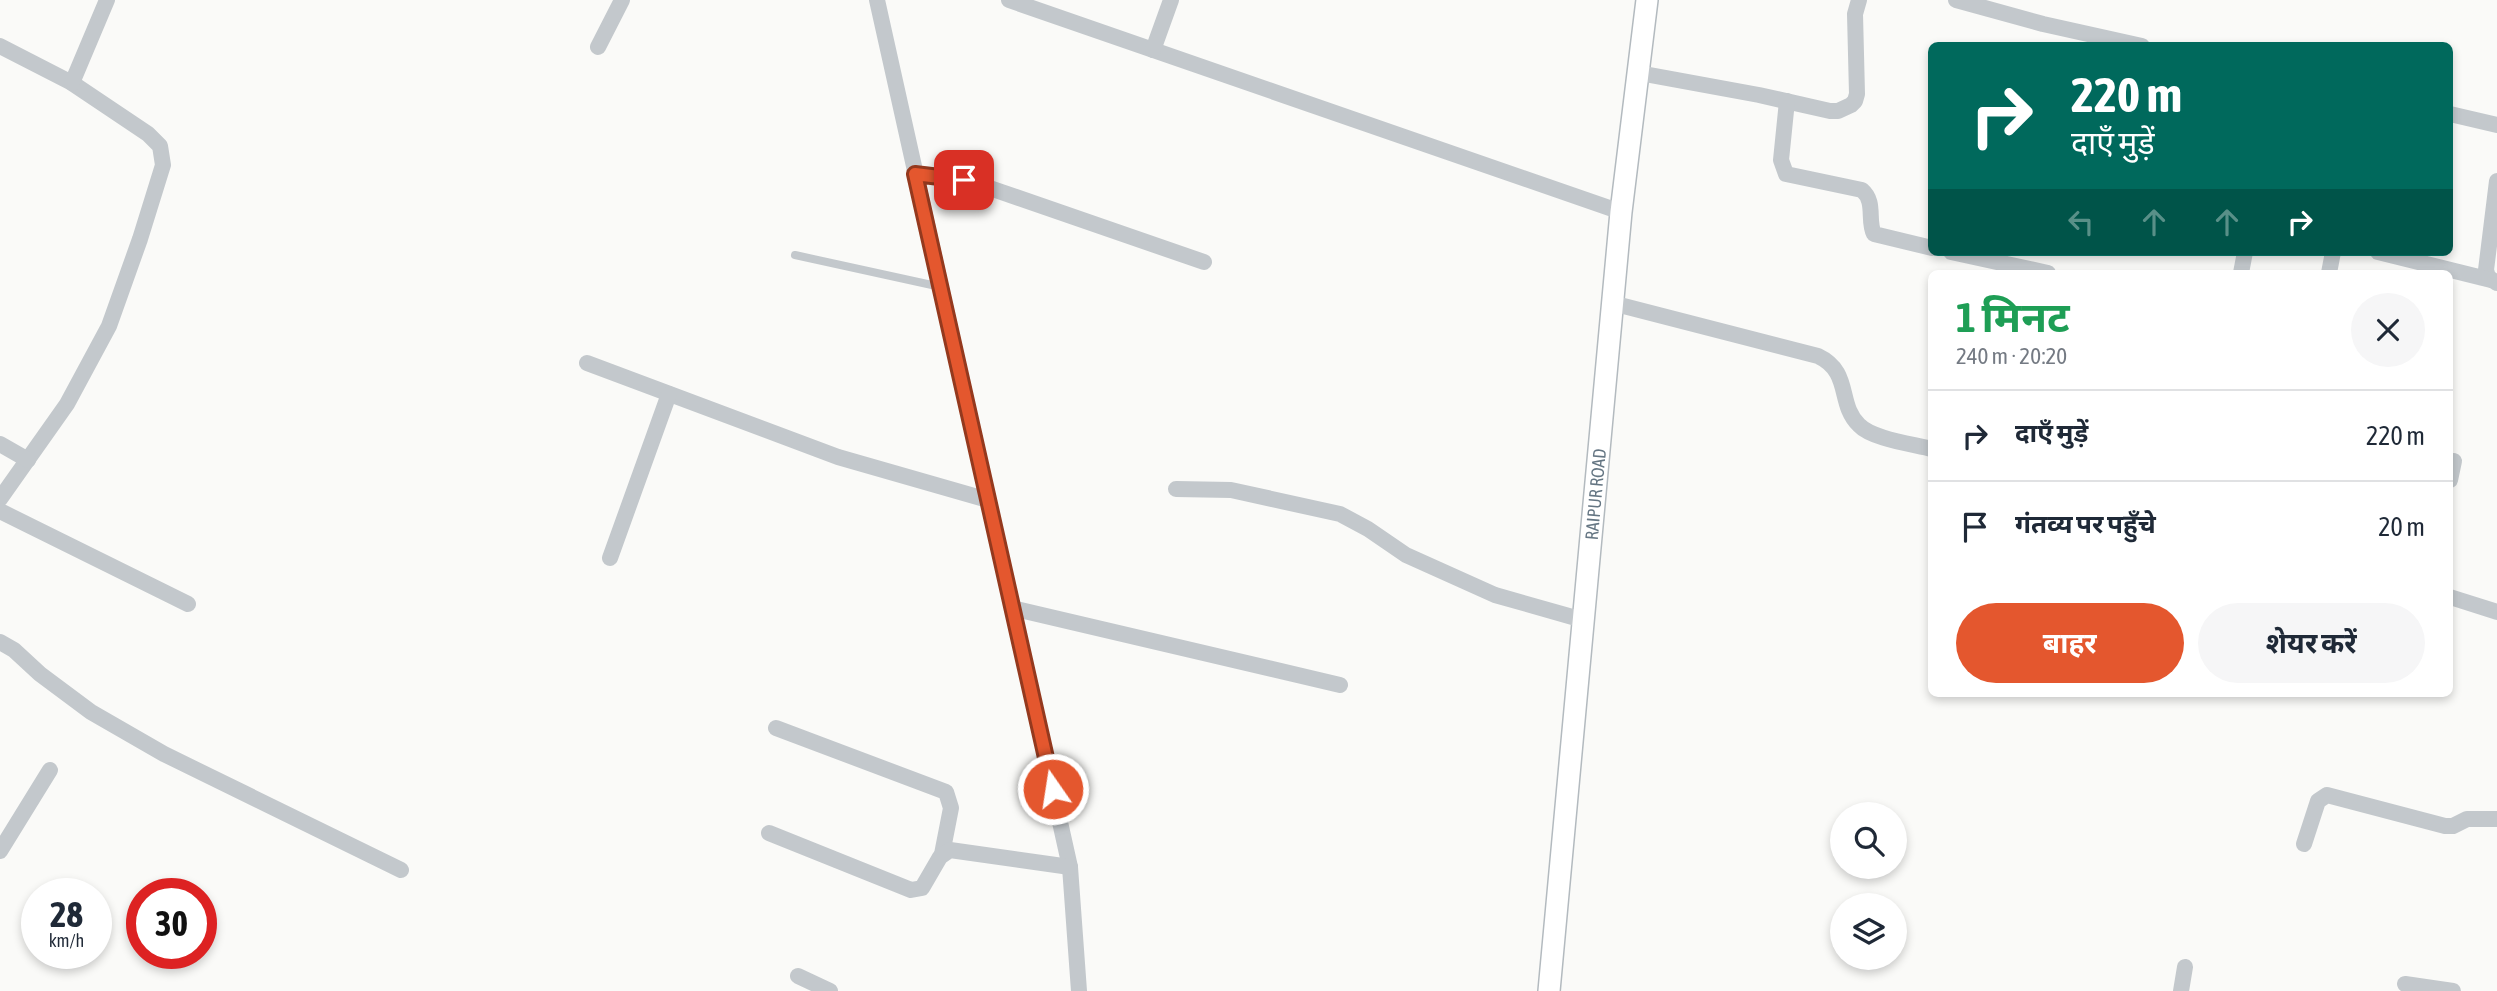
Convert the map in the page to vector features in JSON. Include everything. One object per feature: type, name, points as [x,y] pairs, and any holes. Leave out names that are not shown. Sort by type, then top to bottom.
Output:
[{"type":"main road","name":"RAIPUR ROAD","points":[[1549,991],[1612,303],[1647,0]]},
{"type":"street","points":[[72,83],[107,0]]},
{"type":"street","points":[[598,47],[622,0]]},
{"type":"street","points":[[877,0],[1070,867],[1079,991]]},
{"type":"street","points":[[1009,0],[1621,212]]},
{"type":"street","points":[[1153,50],[1171,0]]},
{"type":"street","points":[[1639,72],[1830,111],[1845,109],[1855,101],[1855,14],[1859,0]]},
{"type":"street","points":[[1956,0],[2043,24],[2124,42]]},
{"type":"street","points":[[0,46],[72,83],[156,141],[160,146],[163,165],[109,326],[67,404],[0,499]]},
{"type":"street","points":[[1787,101],[1781,160],[1786,174],[1862,190],[1869,198],[1874,234],[1928,247]]},
{"type":"street","points":[[2453,115],[2497,125]]},
{"type":"street","points":[[915,174],[946,176],[984,186],[1204,262]]},
{"type":"street","points":[[2494,281],[2486,270],[2494,231],[2497,181]]},
{"type":"street","points":[[1969,256],[2034,270]]},
{"type":"street","points":[[2394,256],[2450,270]]},
{"type":"street","points":[[2453,271],[2494,281]]},
{"type":"street","points":[[1612,303],[1818,356],[1838,371],[1858,425],[1874,434],[1928,448]]},
{"type":"street","points":[[587,363],[838,457],[988,500]]},
{"type":"street","points":[[610,558],[670,394]]},
{"type":"street","points":[[0,444],[28,460]]},
{"type":"street","points":[[2453,466],[2454,461]]},
{"type":"street","points":[[1175,489],[1231,490],[1340,514],[1361,524],[1406,555],[1485,591],[1583,620]]},
{"type":"street","points":[[0,511],[188,604]]},
{"type":"street","points":[[2453,598],[2497,612]]},
{"type":"street","points":[[1012,608],[1340,685]]},
{"type":"street","points":[[0,642],[14,650],[40,674],[91,712],[133,736],[176,760],[401,870]]},
{"type":"street","points":[[769,833],[911,890],[922,888],[942,855],[951,808],[946,792],[776,728]]},
{"type":"street","points":[[0,851],[50,770]]},
{"type":"street","points":[[2304,844],[2318,800],[2327,795],[2445,826],[2453,826],[2467,819],[2497,819]]},
{"type":"street","points":[[942,855],[950,850],[960,850],[1070,867]]},
{"type":"street","points":[[2182,991],[2185,967]]},
{"type":"street","points":[[798,976],[830,991]]},
{"type":"street","points":[[2405,984],[2453,991]]},
{"type":"lane","points":[[795,255],[941,287]]},
{"type":"route","points":[[964,180],[915,174],[1053,789]]}]
